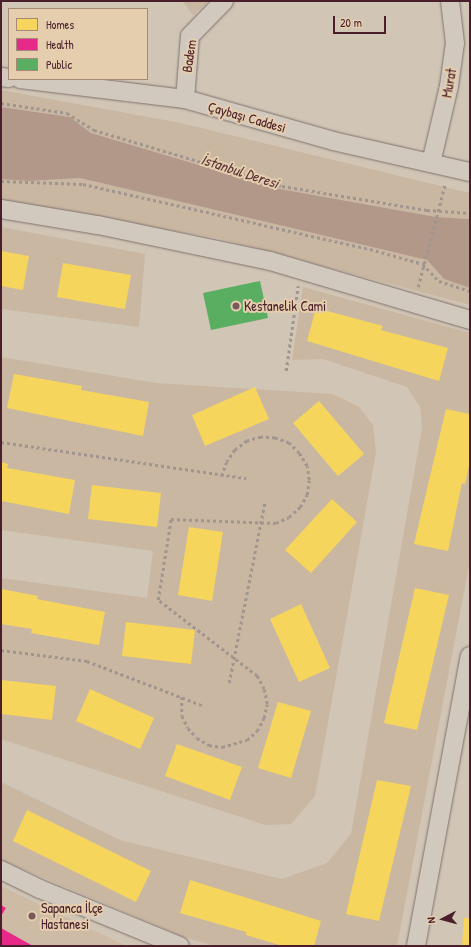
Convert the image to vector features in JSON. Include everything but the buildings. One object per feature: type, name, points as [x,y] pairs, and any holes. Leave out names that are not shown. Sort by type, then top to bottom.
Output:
[{"type":"street","name":"Badem","points":[[185,99],[190,36],[224,1]]},
{"type":"street","name":"Murat","points":[[431,163],[449,86],[455,43],[450,1]]},
{"type":"street","name":"Çaybaşı Caddesi","points":[[28,80],[185,99],[332,141],[470,172]]},
{"type":"street","points":[[1,209],[98,225],[270,261],[470,320]]},
{"type":"street","points":[[416,946],[470,656]]},
{"type":"street","points":[[1,870],[40,889],[180,946]]},
{"type":"path","points":[[1,103],[67,113],[94,130],[282,186],[437,211],[470,213]]},
{"type":"path","points":[[413,303],[450,167]]},
{"type":"path","points":[[1,182],[83,184],[423,264],[439,281],[470,292]]},
{"type":"path","points":[[286,371],[300,270]]},
{"type":"path","points":[[182,697],[182,716],[197,738],[209,745],[222,747],[247,740],[257,731],[264,718],[266,704],[264,689],[256,676],[158,600],[171,519],[261,524],[276,523],[289,517],[303,501],[309,480],[307,466],[300,453],[289,443],[275,438],[261,437],[247,441],[235,450],[227,462],[222,476]]},
{"type":"path","points":[[1,442],[222,476],[246,478]]},
{"type":"path","points":[[229,683],[266,502]]},
{"type":"path","points":[[1,650],[87,661],[204,706]]},
{"type":"shaded area","points":[[182,1],[209,1],[193,15]]},
{"type":"shaded area","points":[[1,90],[181,123],[470,193],[470,219],[436,217],[280,189],[91,133],[70,117],[1,107]]},
{"type":"shaded area","points":[[1,107],[70,117],[91,133],[280,189],[436,217],[470,219],[470,288],[444,279],[427,260],[80,178],[28,181],[1,179]]},
{"type":"shaded area","points":[[80,178],[427,260],[444,279],[470,288],[470,305],[217,238],[1,202],[1,179],[28,181]]},
{"type":"shaded area","points":[[1,227],[145,254],[139,327],[1,309]]},
{"type":"shaded area","points":[[303,287],[470,333],[470,560],[397,946],[214,946],[184,937],[1,860],[1,782],[120,840],[282,879],[327,863],[351,834],[422,428],[420,407],[407,387],[323,359],[292,360]]},
{"type":"shaded area","points":[[1,357],[156,383],[333,394],[359,407],[373,425],[376,452],[315,796],[291,824],[265,825],[1,739],[1,578],[147,598],[153,551],[1,530]]},
{"type":"shaded area","name":"Sapanca İlçe Hastanesi","points":[[1,886],[126,946],[1,946]]},
{"type":"place","name":"Kestanelik Cami","points":[[236,306]]},
{"type":"place","name":"Sapanca İlçe Hastanesi","points":[[32,916]]},
{"type":"water label","name":"İstanbul Deresi","points":[[240,171]]}]
